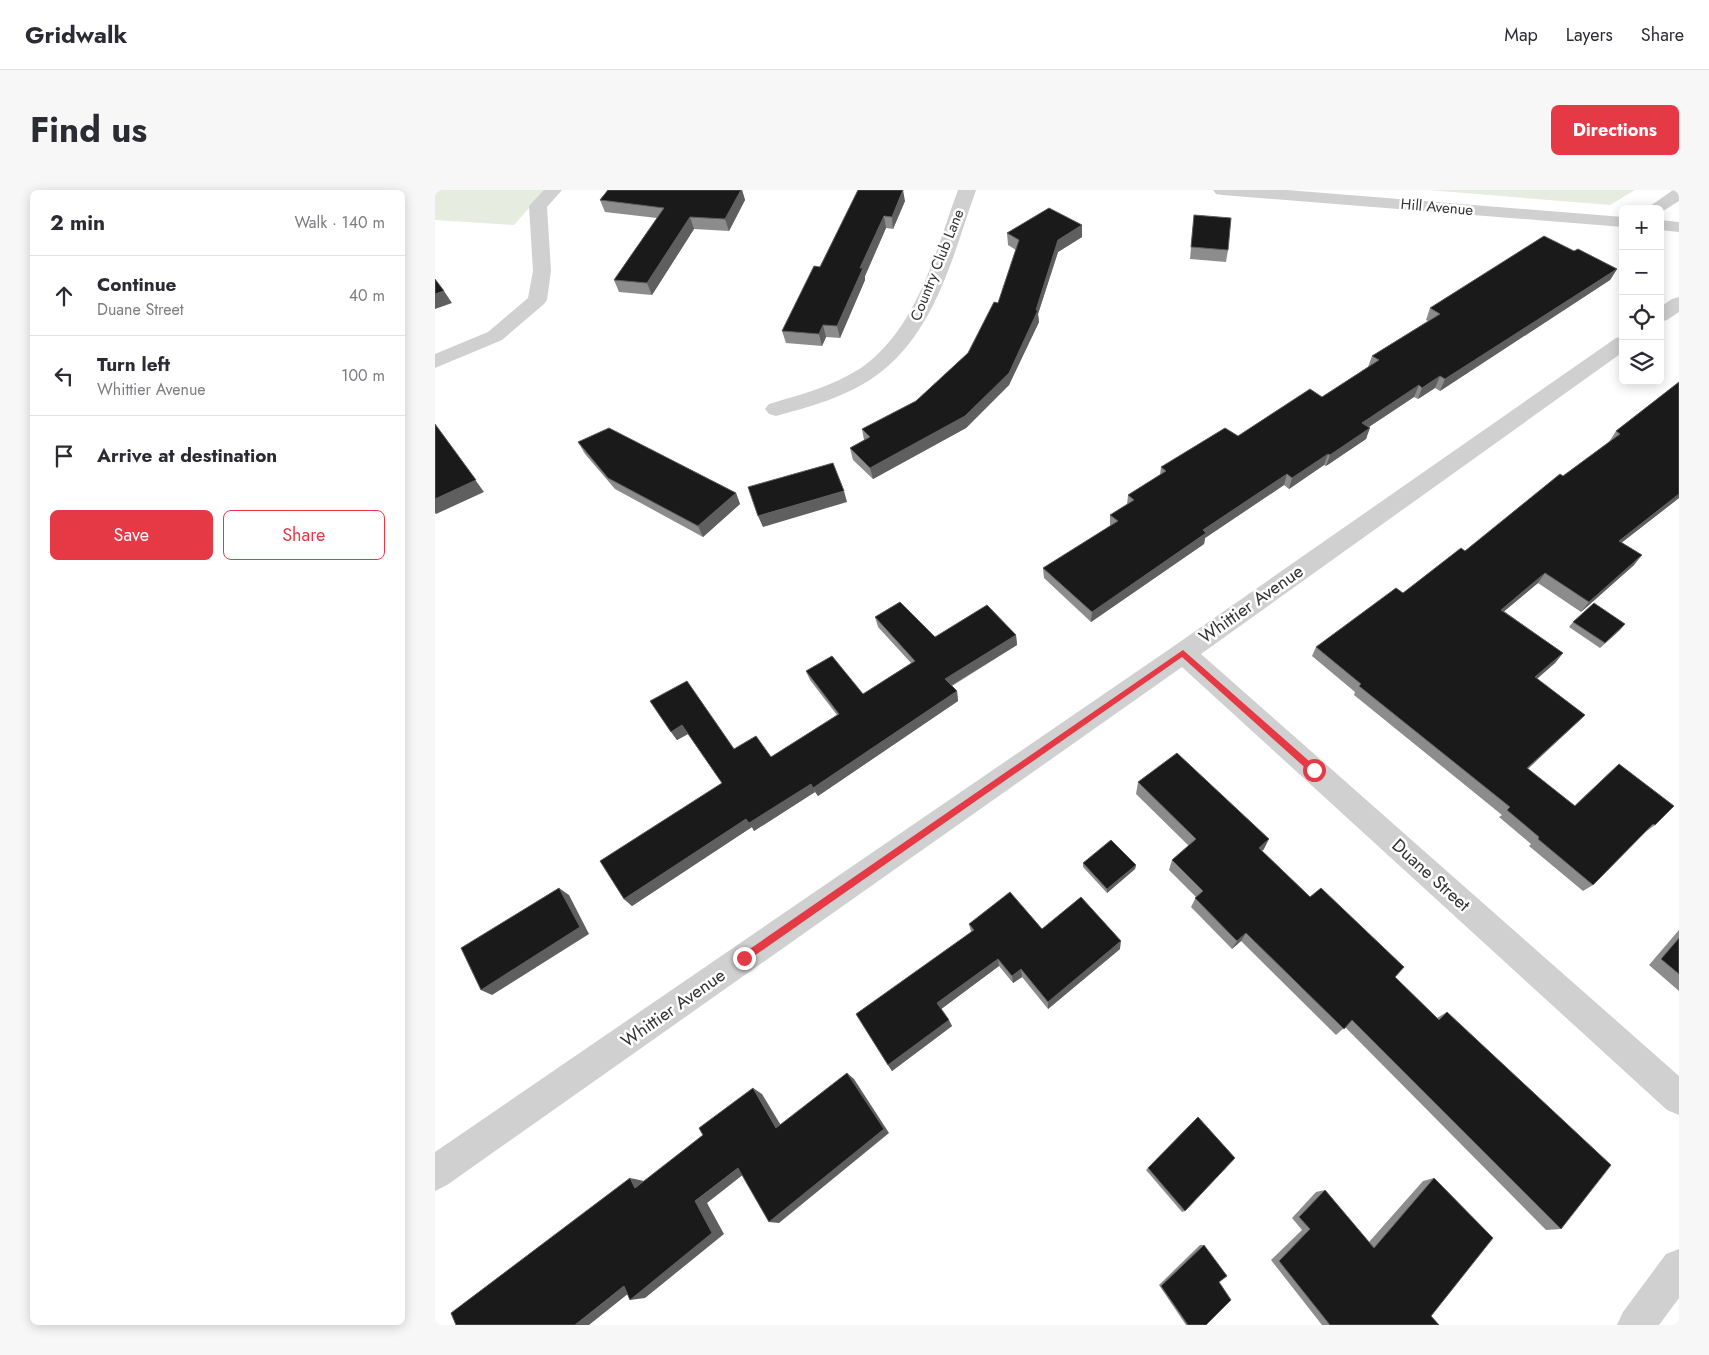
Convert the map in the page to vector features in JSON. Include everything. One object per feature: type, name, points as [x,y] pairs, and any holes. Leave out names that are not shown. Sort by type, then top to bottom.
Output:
[{"type":"street","points":[[435,362],[495,336],[537,300],[542,271],[538,206],[553,190]]},
{"type":"street","name":"Country Club Lane","points":[[776,409],[812,398],[851,382],[869,372],[890,354],[908,334],[925,302],[967,190]]},
{"type":"street","name":"Hill Avenue","points":[[1221,190],[1619,222]]},
{"type":"street","points":[[1661,205],[1679,194]]},
{"type":"street","points":[[1664,225],[1679,227]]},
{"type":"street","points":[[1664,313],[1679,303]]},
{"type":"street","name":"Whittier Avenue","points":[[435,1173],[1183,653],[1619,345]]},
{"type":"street","name":"Duane Street","points":[[1183,653],[1679,1098]]},
{"type":"street","points":[[1636,1325],[1679,1267]]},
{"type":"shaded area","points":[[435,190],[545,190],[514,225],[435,220]]},
{"type":"shaded area","points":[[1428,190],[1635,190],[1610,205]]},
{"type":"building","points":[[608,190],[741,190],[725,219],[690,217],[647,283],[614,280],[664,208],[600,200]]},
{"type":"building","points":[[858,190],[903,190],[892,217],[884,216],[860,268],[863,268],[837,326],[823,325],[819,334],[782,331],[814,266],[820,267]]},
{"type":"building","points":[[1049,208],[1082,225],[1058,240],[1036,310],[1038,310],[1009,373],[965,416],[870,468],[850,448],[870,437],[862,429],[916,401],[968,353],[994,302],[998,303],[1019,240],[1007,233]]},
{"type":"building","points":[[1194,215],[1231,218],[1228,250],[1191,247]]},
{"type":"building","points":[[1544,236],[1574,251],[1578,249],[1617,269],[1445,379],[1440,376],[1422,388],[1419,385],[1362,423],[1370,428],[1292,478],[1287,474],[1203,530],[1206,533],[1092,612],[1043,568],[1118,521],[1110,515],[1134,500],[1128,495],[1166,471],[1161,467],[1225,428],[1238,436],[1310,389],[1322,397],[1379,360],[1372,356],[1440,314],[1430,308]]},
{"type":"building","points":[[435,279],[444,291],[435,294]]},
{"type":"building","points":[[1679,382],[1679,494],[1619,541],[1642,555],[1589,602],[1545,573],[1501,610],[1563,653],[1535,677],[1585,715],[1527,768],[1575,806],[1619,764],[1674,806],[1655,825],[1653,824],[1593,885],[1507,810],[1510,807],[1359,686],[1361,684],[1316,647],[1396,588],[1403,593],[1461,548],[1465,551],[1560,474],[1563,476],[1620,434],[1616,431]]},
{"type":"building","points":[[435,424],[476,480],[435,499]]},
{"type":"building","points":[[609,428],[736,493],[698,526],[608,478],[578,442]]},
{"type":"building","points":[[833,463],[844,491],[758,516],[748,487]]},
{"type":"building","points":[[900,602],[935,637],[987,605],[1016,635],[945,679],[957,691],[813,788],[811,784],[749,823],[746,819],[624,899],[600,861],[722,783],[682,725],[671,732],[650,701],[687,681],[734,749],[756,736],[771,757],[839,714],[806,671],[832,656],[863,694],[915,661],[875,617]]},
{"type":"building","points":[[1594,603],[1625,624],[1605,643],[1573,622]]},
{"type":"building","points":[[1177,753],[1269,839],[1259,848],[1310,897],[1321,888],[1404,967],[1395,977],[1439,1020],[1447,1012],[1611,1165],[1561,1229],[1352,1020],[1344,1029],[1246,933],[1237,941],[1195,898],[1203,891],[1172,860],[1196,839],[1138,782]]},
{"type":"building","points":[[1111,840],[1136,865],[1107,889],[1083,863]]},
{"type":"building","points":[[559,888],[580,927],[481,990],[461,948]]},
{"type":"building","points":[[1010,892],[1042,929],[1081,897],[1121,941],[1048,1002],[1021,969],[1012,976],[998,959],[937,1003],[949,1020],[888,1065],[856,1014],[974,930],[969,924]]},
{"type":"building","points":[[1679,938],[1679,974],[1661,959]]},
{"type":"building","points":[[847,1073],[884,1129],[769,1222],[738,1168],[695,1201],[712,1233],[630,1300],[624,1286],[575,1325],[456,1325],[451,1313],[630,1178],[635,1188],[703,1135],[699,1128],[753,1088],[776,1128]]},
{"type":"building","points":[[1198,1117],[1235,1158],[1185,1211],[1148,1168]]},
{"type":"building","points":[[1434,1178],[1493,1238],[1431,1316],[1439,1325],[1330,1325],[1279,1261],[1310,1229],[1299,1217],[1325,1190],[1374,1248]]},
{"type":"building","points":[[1204,1245],[1227,1276],[1219,1282],[1231,1300],[1206,1325],[1188,1325],[1161,1286]]},
{"type":"route","points":[[744,958],[1183,653],[1314,770]]}]
